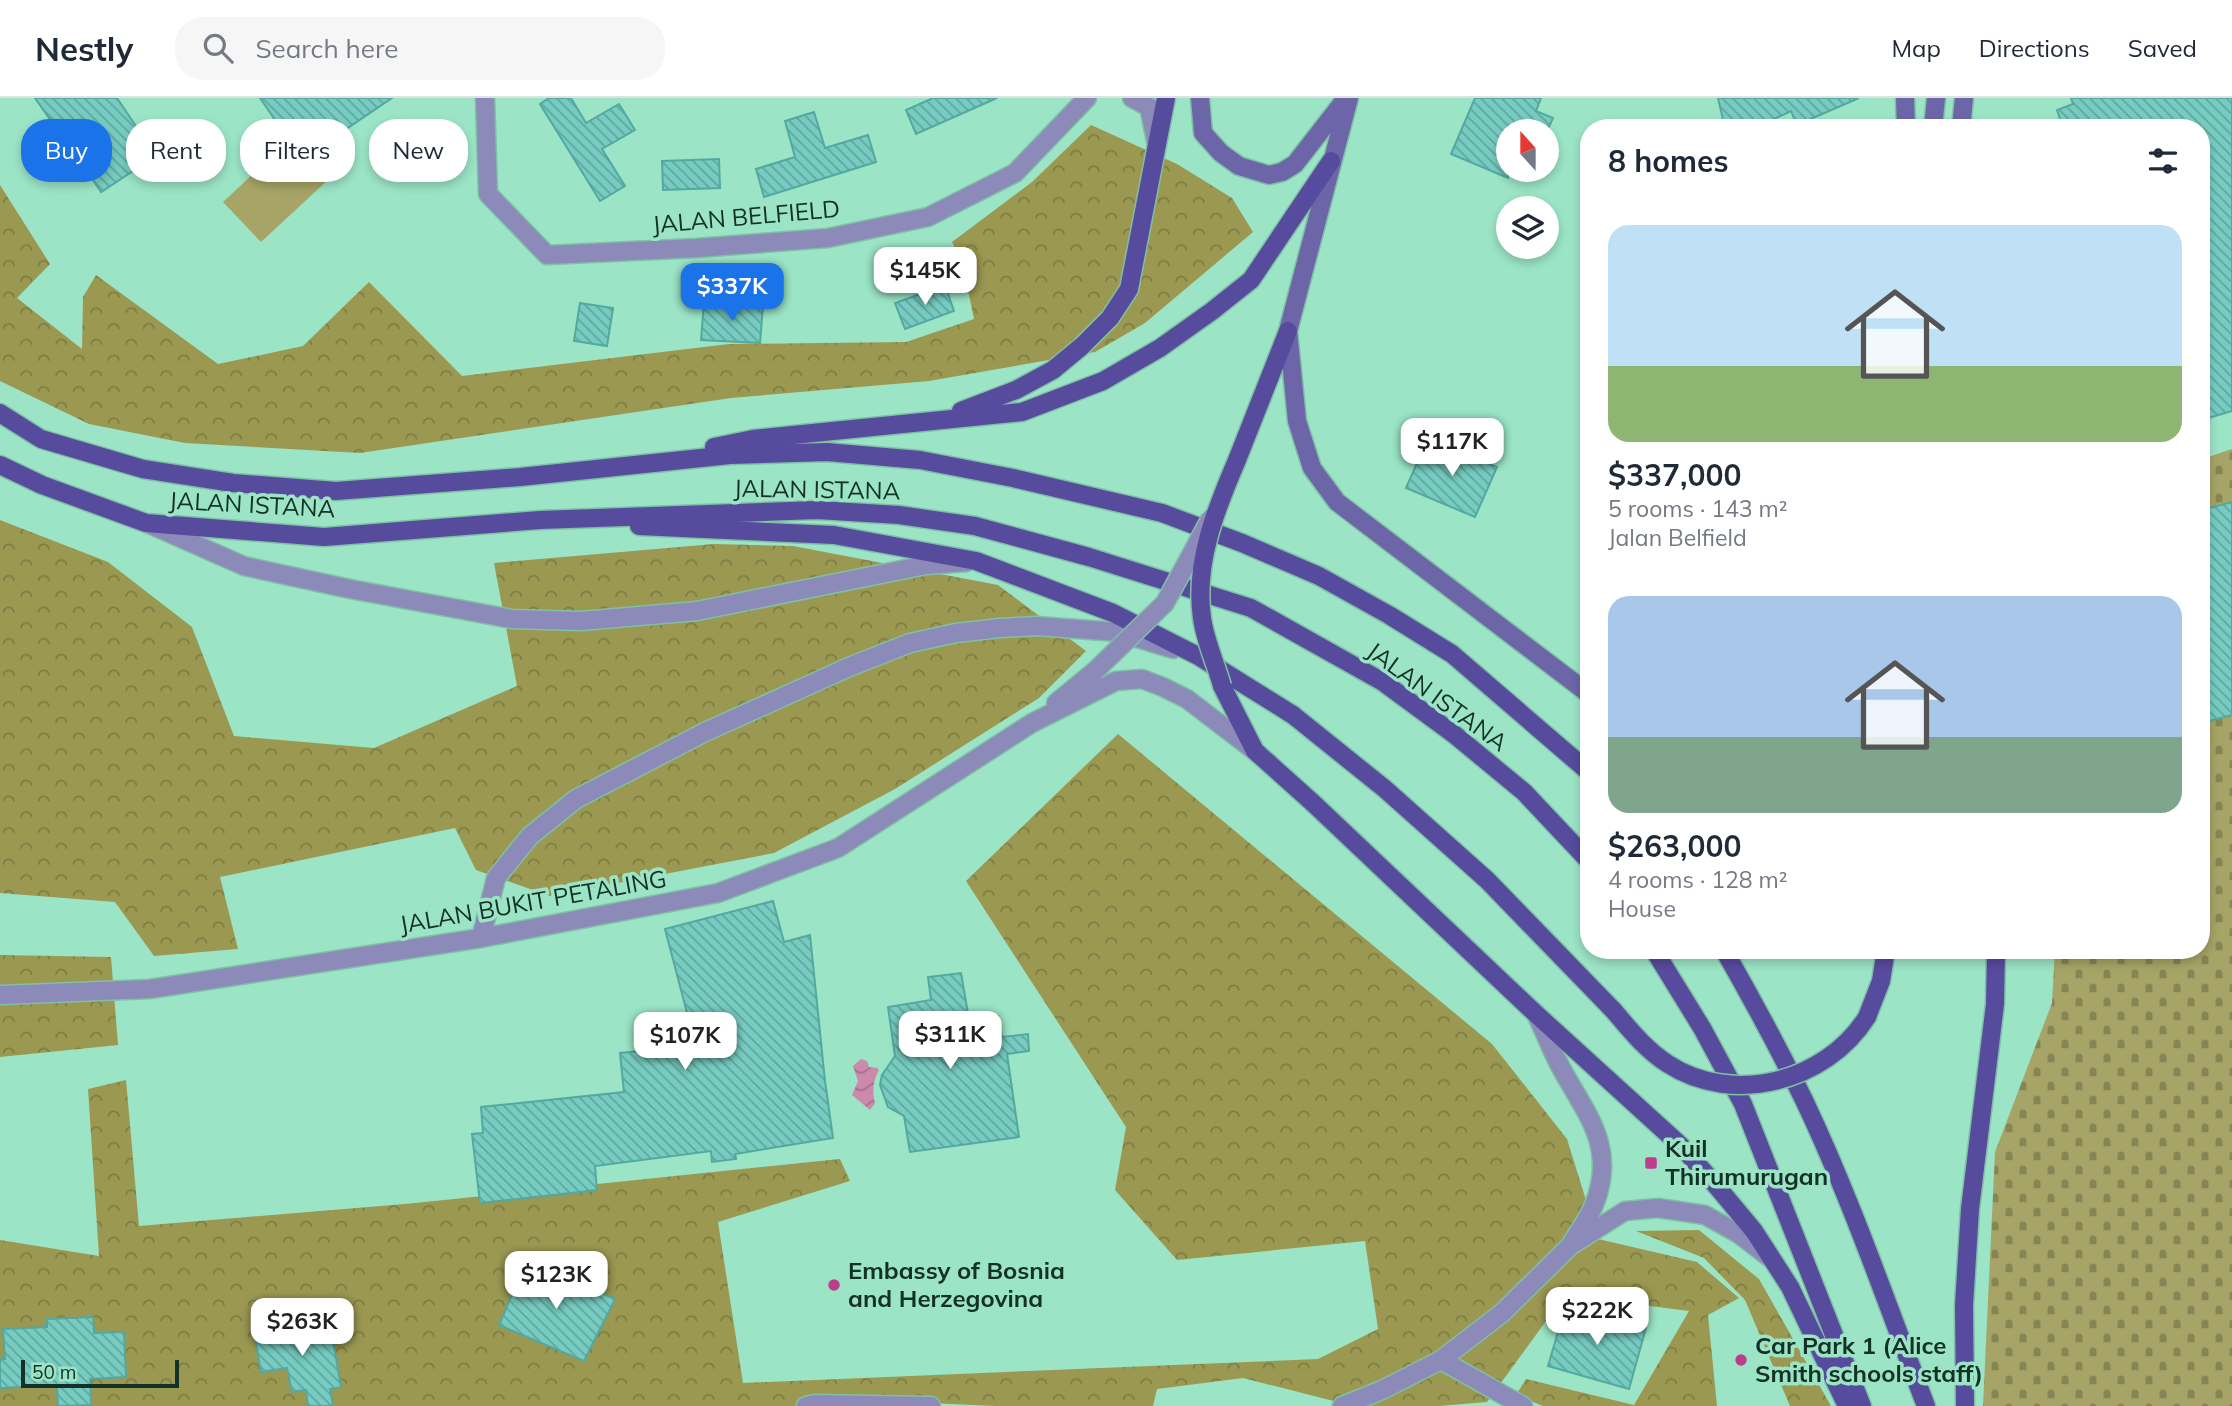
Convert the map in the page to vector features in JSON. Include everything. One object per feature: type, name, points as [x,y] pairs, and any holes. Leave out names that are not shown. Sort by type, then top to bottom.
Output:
[{"type":"main road","points":[[938,420],[1016,390],[1053,370],[1110,318],[1129,289],[1166,98]]},
{"type":"main road","points":[[1199,98],[1203,133],[1221,153],[1239,166],[1269,175],[1282,172],[1295,164],[1348,98]]},
{"type":"main road","points":[[1348,98],[1288,331],[1217,506],[1200,572],[1202,619],[1222,686],[1255,751],[1680,1145],[1754,1231],[1790,1287],[1847,1406]]},
{"type":"main road","points":[[1905,98],[1906,119]]},
{"type":"main road","points":[[1934,119],[1936,98]]},
{"type":"main road","points":[[1962,119],[1964,98]]},
{"type":"main road","points":[[607,468],[753,439],[1022,412],[1103,382],[1160,348],[1251,280],[1331,161]]},
{"type":"main road","points":[[1288,331],[1297,421],[1312,468],[1337,502],[1580,687]]},
{"type":"main road","name":"JALAN ISTANA","points":[[0,414],[41,439],[143,468],[233,483],[336,491],[730,455],[827,452],[920,460],[1013,478],[1162,513],[1319,576],[1389,614],[1452,654],[1580,764]]},
{"type":"main road","name":"JALAN ISTANA","points":[[0,464],[42,485],[146,523],[324,537],[540,520],[817,509],[899,515],[975,526],[1089,557],[1251,608],[1383,682],[1455,735],[1524,792],[1580,851]]},
{"type":"main road","points":[[540,520],[834,535],[976,561],[1113,612],[1200,657],[1293,715],[1385,789],[1487,880],[1639,1040],[1667,1063],[1693,1077],[1746,1086],[1767,1084],[1815,1066],[1855,1036],[1867,1017],[1881,981],[1885,959]]},
{"type":"main road","points":[[1660,959],[1702,1028],[1743,1104],[1862,1406]]},
{"type":"main road","points":[[1729,959],[1804,1101],[1843,1190],[1926,1406]]},
{"type":"main road","points":[[1965,1406],[1964,1305],[1970,1209],[1995,1004],[1996,959]]},
{"type":"street","name":"JALAN BELFIELD","points":[[485,98],[488,194],[547,255],[828,238],[928,217],[1015,173],[1089,98]]},
{"type":"street","points":[[1132,98],[1149,107],[1156,141]]},
{"type":"street","name":"JALAN BUKIT PETALING","points":[[1032,723],[1096,670],[1165,603],[1217,506]]},
{"type":"street","points":[[146,523],[244,566],[350,589],[526,619],[581,621],[697,611],[926,565],[976,561]]},
{"type":"street","points":[[481,938],[496,878],[530,836],[576,799],[705,732],[910,643],[956,633],[1037,626],[1117,632],[1200,657]]},
{"type":"street","name":"JALAN BUKIT PETALING","points":[[0,995],[150,989],[481,938],[718,893],[838,848],[1032,723],[1116,681],[1142,679],[1187,699],[1255,751]]},
{"type":"street","points":[[1536,1014],[1559,1065],[1594,1124],[1601,1150],[1601,1176],[1594,1206],[1570,1246]]},
{"type":"street","points":[[1342,1406],[1375,1393],[1441,1360],[1502,1313],[1570,1246],[1625,1211],[1658,1208],[1705,1215],[1739,1234],[1772,1259]]},
{"type":"street","points":[[1441,1360],[1523,1406]]},
{"type":"street","points":[[806,1406],[931,1406]]},
{"type":"green space","points":[[1091,125],[1177,164],[1232,198],[1253,232],[1145,323],[1095,352],[929,381],[731,398],[360,453],[185,443],[89,424],[0,381],[0,185],[50,264],[17,298],[82,349],[83,297],[96,275],[218,364],[303,346],[369,282],[462,376],[729,344],[906,342],[974,319],[962,262],[952,242],[1032,182]]},
{"type":"green space","points":[[245,182],[326,182],[261,242],[223,202]]},
{"type":"green space","points":[[2232,449],[2232,1406],[1983,1406],[1995,1152],[2052,1003],[2054,959],[2210,959],[2210,456]]},
{"type":"green space","points":[[0,520],[108,562],[192,627],[234,736],[374,748],[517,686],[494,563],[714,544],[793,546],[998,585],[1086,651],[1039,698],[895,789],[774,853],[550,896],[476,870],[455,828],[220,877],[238,949],[154,956],[115,902],[0,893]]},
{"type":"green space","points":[[1118,734],[1492,1044],[1567,1139],[1598,1239],[1697,1262],[1739,1298],[1708,1315],[1717,1406],[1543,1406],[1516,1395],[1526,1379],[1634,1405],[1689,1311],[1565,1295],[1487,1402],[1439,1406],[1353,1406],[1243,1378],[1157,1389],[1153,1406],[995,1406],[929,1403],[927,1406],[0,1406],[0,1240],[99,1256],[88,1089],[126,1080],[139,1226],[405,1204],[840,1159],[850,1181],[718,1222],[743,1383],[1318,1359],[1378,1329],[1365,1241],[1177,1260],[1115,1190],[1126,1127],[966,881]]},
{"type":"green space","points":[[0,955],[111,957],[118,1045],[0,1057]]},
{"type":"green space","points":[[1699,1230],[1759,1279],[1831,1406],[1790,1406],[1745,1300],[1704,1258],[1636,1231]]},
{"type":"water","points":[[861,1059],[867,1061],[869,1067],[879,1070],[874,1086],[875,1103],[870,1110],[852,1095],[858,1081],[853,1066]]},
{"type":"building","points":[[35,98],[117,98],[131,119],[126,119],[126,176],[101,192],[94,182],[112,182],[112,119],[50,119]]},
{"type":"building","points":[[260,98],[392,98],[355,123],[355,119],[274,119]]},
{"type":"building","points":[[549,98],[571,98],[586,123],[619,104],[635,130],[602,149],[625,186],[600,201],[540,104]]},
{"type":"building","points":[[933,98],[997,98],[916,134],[906,110]]},
{"type":"building","points":[[1475,98],[1541,98],[1536,111],[1553,118],[1496,119],[1496,173],[1451,154]]},
{"type":"building","points":[[1718,98],[1859,98],[1811,119],[1794,119],[1791,111],[1774,119],[1723,119]]},
{"type":"building","points":[[2071,98],[2232,98],[2232,411],[2210,418],[2210,119],[2060,119],[2057,110],[2073,104]]},
{"type":"building","points":[[814,112],[825,148],[868,135],[876,162],[764,197],[756,169],[795,157],[785,121]]},
{"type":"building","points":[[719,159],[720,188],[663,190],[662,161]]},
{"type":"building","points":[[945,285],[954,311],[905,329],[895,303]]},
{"type":"building","points":[[580,303],[613,308],[607,346],[574,341]]},
{"type":"building","points":[[704,303],[763,306],[760,343],[701,340]]},
{"type":"building","points":[[1428,438],[1497,467],[1475,517],[1406,488]]},
{"type":"building","points":[[2232,502],[2232,715],[2210,721],[2210,508]]},
{"type":"building","points":[[773,901],[784,942],[810,935],[833,1138],[735,1154],[736,1159],[712,1162],[711,1151],[595,1166],[597,1190],[480,1203],[472,1134],[483,1133],[481,1107],[624,1092],[620,1053],[641,1051],[639,1036],[691,1028],[665,929]]},
{"type":"building","points":[[961,973],[969,1019],[998,1016],[1002,1037],[1028,1034],[1029,1051],[1007,1054],[1019,1137],[910,1152],[904,1116],[888,1107],[880,1085],[882,1075],[895,1056],[888,1007],[931,1000],[928,977]]},
{"type":"building","points":[[527,1260],[615,1299],[584,1361],[499,1325]]},
{"type":"building","points":[[1566,1305],[1646,1328],[1629,1389],[1548,1366]]},
{"type":"building","points":[[93,1317],[94,1333],[124,1332],[126,1377],[90,1379],[91,1405],[58,1406],[57,1385],[0,1388],[0,1359],[5,1359],[3,1329],[47,1327],[47,1319]]},
{"type":"building","points":[[329,1319],[341,1387],[330,1389],[333,1406],[308,1406],[306,1390],[292,1392],[287,1368],[261,1372],[254,1332]]},
{"type":"place","name":"Kuil Thirumurugan","points":[[1651,1163]]},
{"type":"place","name":"Embassy of Bosnia and Herzegovina","points":[[834,1285]]},
{"type":"place","name":"Car Park 1 (Alice Smith schools staff)","points":[[1741,1360]]}]
